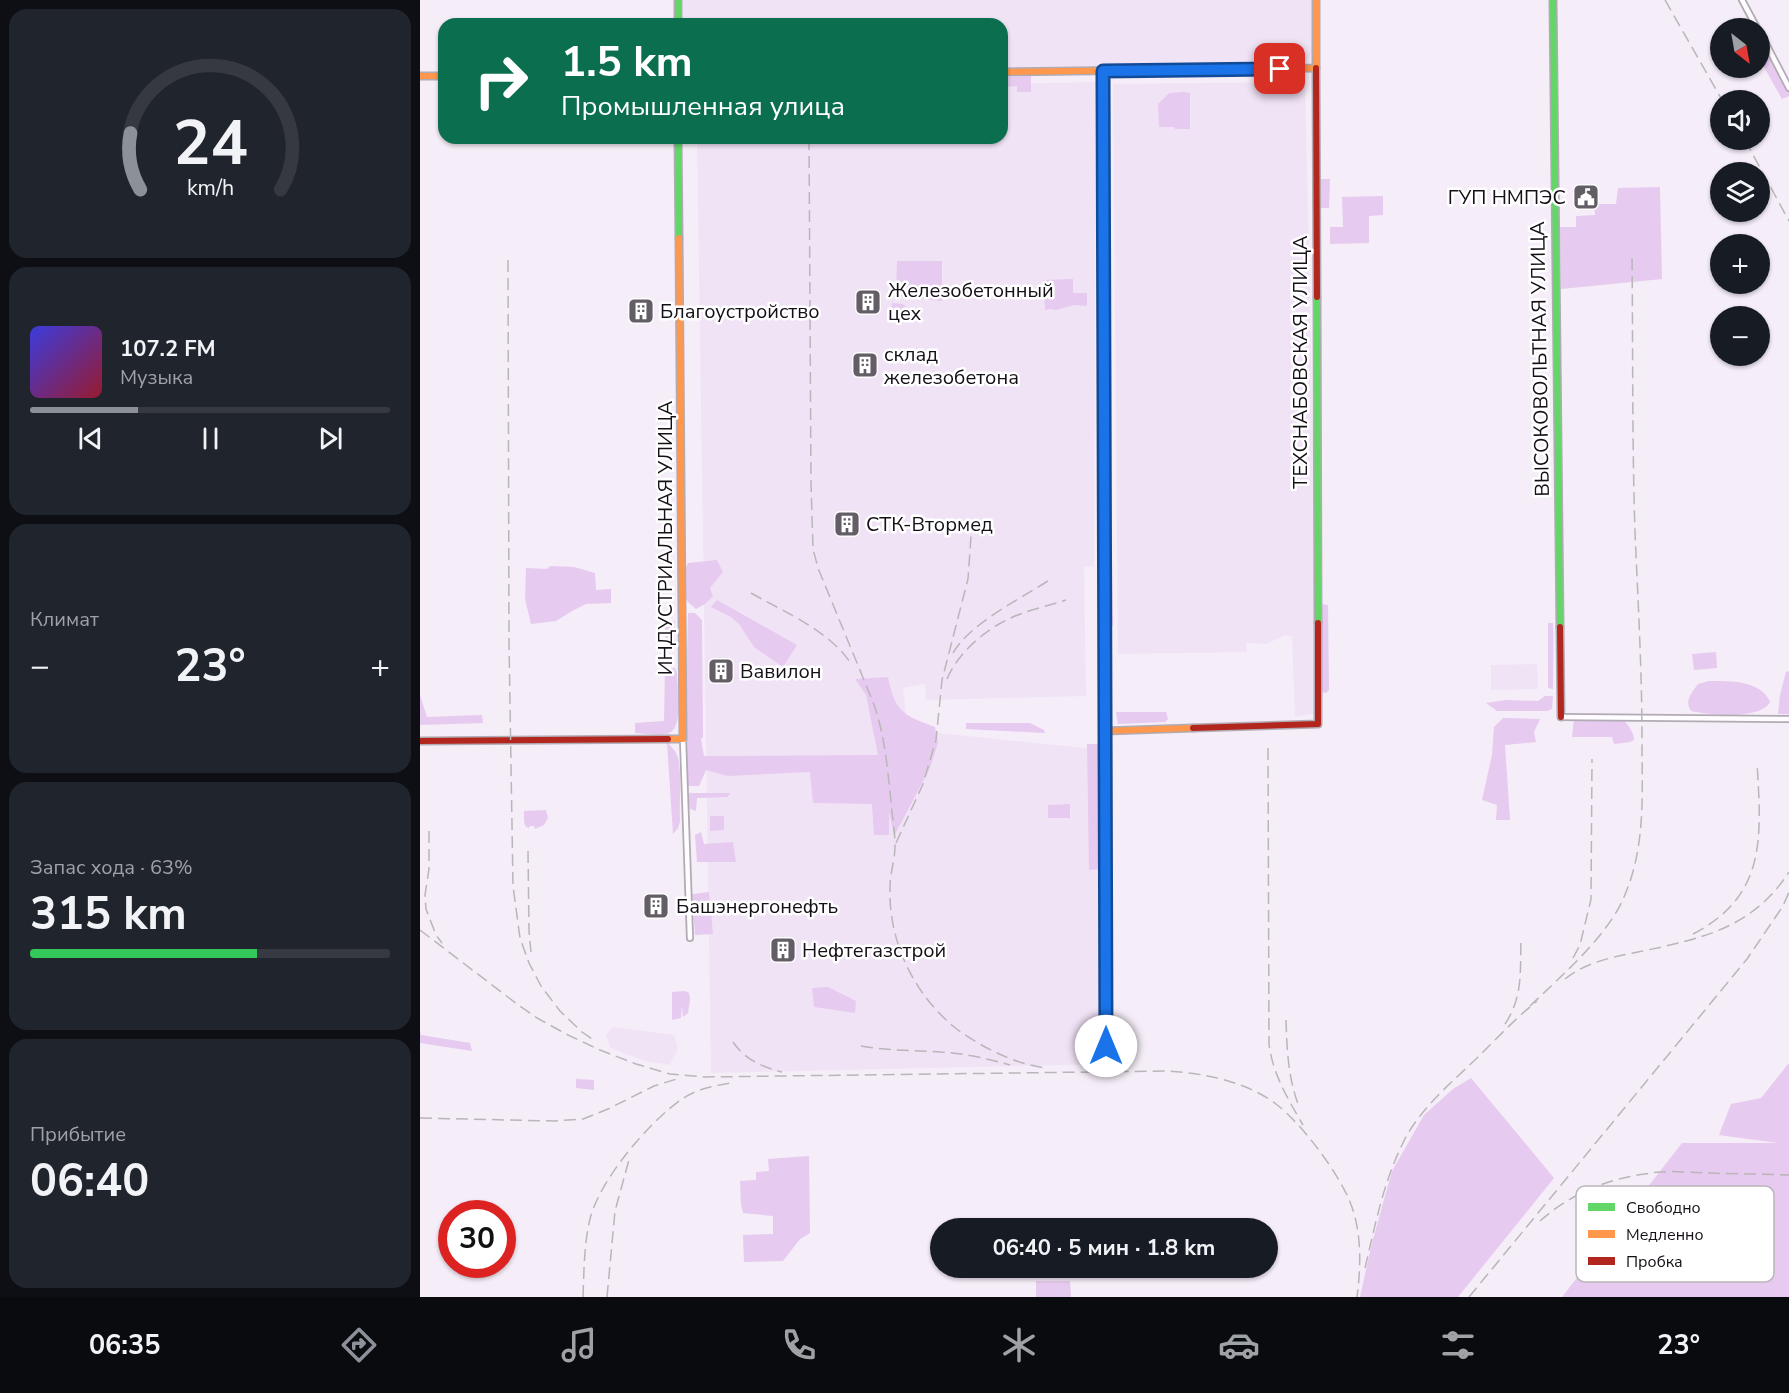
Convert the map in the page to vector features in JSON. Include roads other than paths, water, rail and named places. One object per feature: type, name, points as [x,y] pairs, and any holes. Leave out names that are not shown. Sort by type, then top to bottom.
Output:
[{"type":"street","points":[[678,0],[678,18]]},
{"type":"street","name":"ТЕХСНАБОВСКАЯ УЛИЦА","points":[[1105,731],[1318,724],[1316,0]]},
{"type":"street","name":"ВЫСОКОВОЛЬТНАЯ УЛИЦА","points":[[1553,0],[1561,717]]},
{"type":"street","points":[[1742,0],[1752,18]]},
{"type":"street","points":[[1770,52],[1789,88]]},
{"type":"street","points":[[1008,72],[1316,68]]},
{"type":"street","points":[[1103,71],[1106,1046]]},
{"type":"street","points":[[420,76],[438,76]]},
{"type":"street","name":"ИНДУСТРИАЛЬНАЯ УЛИЦА","points":[[678,144],[683,739],[690,938]]},
{"type":"street","points":[[1561,717],[1789,718]]},
{"type":"street","points":[[420,741],[683,739]]},
{"type":"railway","points":[[1665,0],[1716,90]]},
{"type":"railway","points":[[809,144],[813,549],[818,568],[873,702],[883,739],[895,840],[890,887],[891,908],[899,948],[917,985],[943,1017],[958,1030],[978,1043],[1011,1059],[1046,1068]]},
{"type":"railway","points":[[1750,150],[1789,221]]},
{"type":"railway","points":[[1530,1006],[1595,941],[1617,912],[1631,878],[1639,840],[1642,800],[1642,715],[1634,498],[1632,256]]},
{"type":"railway","points":[[508,260],[509,641],[513,886],[520,938],[541,986],[560,1011],[595,1041]]},
{"type":"railway","points":[[896,843],[923,784],[936,740],[942,680],[968,579],[972,522]]},
{"type":"railway","points":[[953,653],[971,631],[984,621],[1051,579]]},
{"type":"railway","points":[[751,593],[819,632],[852,665]]},
{"type":"railway","points":[[947,679],[962,655],[991,629],[1015,616],[1066,600]]},
{"type":"railway","points":[[1268,748],[1269,1044],[1278,1076],[1303,1125]]},
{"type":"railway","points":[[1573,958],[1580,945],[1591,899],[1592,759]]},
{"type":"railway","points":[[1693,934],[1717,918],[1735,901],[1747,882],[1755,861],[1759,814],[1757,762]]},
{"type":"railway","points":[[429,831],[426,909],[436,935],[442,943]]},
{"type":"railway","points":[[528,851],[531,952]]},
{"type":"railway","points":[[1565,979],[1582,968],[1600,961],[1683,942],[1723,928],[1759,907],[1789,872]]},
{"type":"railway","points":[[1469,1297],[1747,959],[1783,906],[1789,892]]},
{"type":"railway","points":[[420,930],[537,1018],[600,1050],[670,1074],[704,1077],[1169,1071],[1214,1077],[1245,1087],[1272,1101],[1297,1124],[1328,1163],[1344,1190],[1354,1213],[1359,1237],[1357,1297]]},
{"type":"railway","points":[[1505,1024],[1518,994],[1521,941]]},
{"type":"railway","points":[[1365,1268],[1385,1190],[1395,1160],[1409,1132],[1435,1098],[1537,1001]]},
{"type":"railway","points":[[1286,1020],[1290,1073],[1298,1104]]},
{"type":"railway","points":[[733,1042],[743,1054],[755,1062],[782,1072]]},
{"type":"railway","points":[[861,1046],[958,1054],[1010,1065]]},
{"type":"railway","points":[[420,1118],[554,1121],[583,1119],[654,1086],[680,1078]]},
{"type":"railway","points":[[583,1297],[585,1248],[590,1219],[595,1203],[615,1170],[655,1122],[682,1099],[699,1090],[730,1083]]},
{"type":"railway","points":[[607,1297],[615,1211],[630,1156]]},
{"type":"railway","points":[[1598,1186],[1630,1176],[1667,1172],[1789,1175]]},
{"type":"railway","points":[[1540,1221],[1576,1196]]},
{"type":"place","name":"ГУП НМПЭС","points":[[1586,197]]},
{"type":"place","name":"Железобетонный цех","points":[[868,302]]},
{"type":"place","name":"Благоустройство","points":[[641,311]]},
{"type":"place","name":"склад железобетона","points":[[865,365]]},
{"type":"place","name":"СТК-Втормед","points":[[847,524]]},
{"type":"place","name":"Вавилон","points":[[721,671]]},
{"type":"place","name":"Башэнергонефть","points":[[656,906]]},
{"type":"place","name":"Нефтегазстрой","points":[[783,950]]}]
